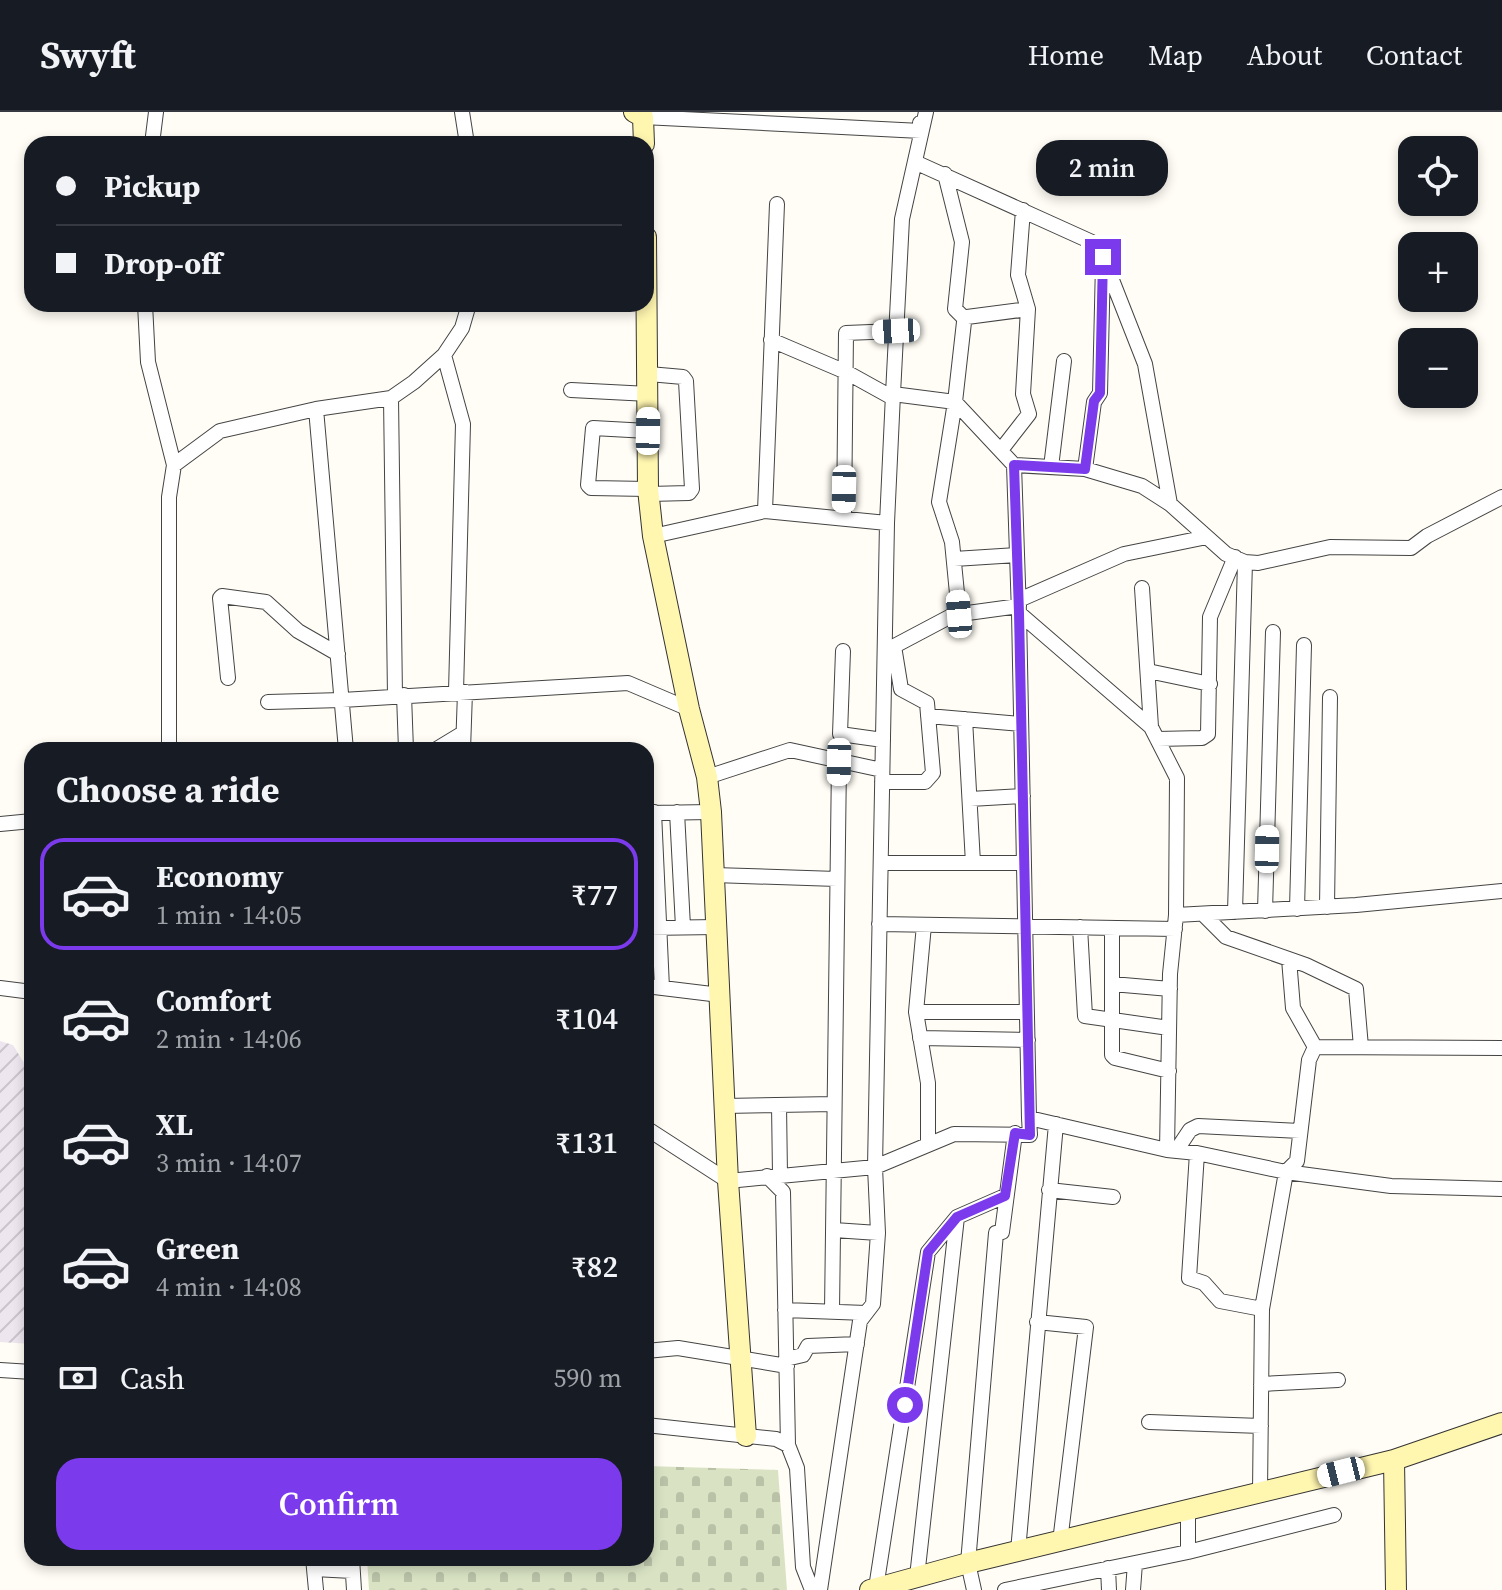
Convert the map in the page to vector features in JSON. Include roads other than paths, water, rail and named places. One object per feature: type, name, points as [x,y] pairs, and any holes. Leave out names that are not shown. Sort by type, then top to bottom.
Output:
[{"type":"street","points":[[153,136],[156,112]]},
{"type":"street","points":[[462,112],[466,136]]},
{"type":"street","points":[[917,112],[921,131]]},
{"type":"street","points":[[820,1590],[860,1321],[873,1304],[878,1233],[875,1167],[882,776],[889,649],[887,523],[902,219],[926,112]]},
{"type":"street","points":[[643,136],[641,114],[921,131]]},
{"type":"street","points":[[917,163],[1091,241],[1103,257],[1145,364],[1170,504]]},
{"type":"street","points":[[945,174],[961,237],[955,309],[965,319]]},
{"type":"street","points":[[765,511],[777,204]]},
{"type":"street","points":[[1001,450],[1029,414],[1023,394],[1028,309],[1018,281],[1023,210]]},
{"type":"street","points":[[1085,469],[1094,401],[1100,393],[1103,257]]},
{"type":"street","points":[[965,319],[1028,309]]},
{"type":"street","points":[[145,312],[148,362],[174,465],[169,497],[169,742]]},
{"type":"street","points":[[174,465],[220,431],[316,409],[391,398],[444,355],[462,328],[467,312]]},
{"type":"street","points":[[648,312],[649,492],[653,536],[689,709],[707,777],[711,812],[728,1181],[746,1436]]},
{"type":"street","points":[[959,614],[952,537],[939,502],[965,319]]},
{"type":"street","points":[[844,519],[846,333],[896,331]]},
{"type":"street","points":[[654,1133],[728,1181],[875,1167],[954,1134],[1030,1135],[1014,465],[955,402],[893,396],[771,340]]},
{"type":"street","points":[[444,355],[463,424],[463,742]]},
{"type":"street","points":[[1051,467],[1064,361]]},
{"type":"street","points":[[571,390],[649,384],[683,377],[686,381],[692,489],[689,493],[591,488],[588,485],[593,428],[648,431]]},
{"type":"street","points":[[391,398],[400,695],[405,742]]},
{"type":"street","points":[[316,409],[345,742]]},
{"type":"street","points":[[1014,465],[1085,469],[1142,486],[1170,504],[1226,554],[1258,563],[1330,547],[1411,548],[1427,536],[1502,497]]},
{"type":"street","points":[[653,536],[765,511],[887,523]]},
{"type":"street","points":[[889,649],[947,617],[1019,607],[1124,554],[1207,537]]},
{"type":"street","points":[[954,559],[1017,555]]},
{"type":"street","points":[[1154,733],[1202,738],[1208,734],[1210,617],[1240,560]]},
{"type":"street","points":[[1235,912],[1240,560]]},
{"type":"street","points":[[1142,588],[1154,733]]},
{"type":"street","points":[[228,678],[222,596],[266,602],[298,631],[338,654]]},
{"type":"street","points":[[1019,607],[1154,733],[1177,778],[1176,922],[1169,1028],[1172,1150]]},
{"type":"street","points":[[1265,911],[1273,632]]},
{"type":"street","points":[[1297,909],[1304,645]]},
{"type":"street","points":[[707,777],[790,750],[882,776],[925,782],[932,777],[926,702],[900,687],[889,649]]},
{"type":"street","points":[[843,651],[840,734],[883,740]]},
{"type":"street","points":[[1148,671],[1210,684]]},
{"type":"street","points":[[268,702],[628,683],[689,709]]},
{"type":"street","points":[[1327,907],[1330,697]]},
{"type":"street","points":[[928,716],[1021,724]]},
{"type":"street","points":[[965,719],[973,863]]},
{"type":"street","points":[[448,742],[463,733]]},
{"type":"street","points":[[832,1311],[839,762]]},
{"type":"street","points":[[970,799],[1023,796]]},
{"type":"street","points":[[677,812],[683,927]]},
{"type":"street","points":[[654,813],[711,812]]},
{"type":"street","points":[[0,824],[24,822]]},
{"type":"street","points":[[881,863],[1024,863]]},
{"type":"street","points":[[714,875],[837,879]]},
{"type":"street","points":[[879,924],[1112,928],[1176,922],[1203,914],[1327,907],[1502,891]]},
{"type":"street","points":[[1203,914],[1226,937],[1289,959],[1356,989],[1361,1047]]},
{"type":"street","points":[[924,925],[916,1012],[928,1083],[928,1144]]},
{"type":"street","points":[[654,928],[717,927]]},
{"type":"street","points":[[1080,927],[1084,1015],[1169,1028]]},
{"type":"street","points":[[1112,928],[1113,1056],[1169,1071]]},
{"type":"street","points":[[654,935],[662,988]]},
{"type":"street","points":[[1289,959],[1293,1008],[1315,1047]]},
{"type":"street","points":[[1112,984],[1170,989]]},
{"type":"street","points":[[654,987],[720,995]]},
{"type":"street","points":[[0,988],[24,991]]},
{"type":"street","points":[[916,1012],[1027,1012]]},
{"type":"street","points":[[920,1038],[1028,1040]]},
{"type":"street","points":[[1315,1047],[1502,1048]]},
{"type":"street","points":[[1260,1492],[1262,1309],[1286,1172],[1297,1161],[1309,1060],[1315,1047]]},
{"type":"street","points":[[724,1106],[834,1104]]},
{"type":"street","points":[[779,1105],[773,1176],[783,1192],[788,1445],[797,1468],[803,1567],[812,1590]]},
{"type":"street","points":[[1029,1118],[1286,1172],[1391,1186],[1502,1189]]},
{"type":"street","points":[[1018,1551],[1056,1124]]},
{"type":"street","points":[[1172,1150],[1190,1130],[1198,1126],[1300,1131]]},
{"type":"street","points":[[974,1590],[968,1563],[996,1233],[1002,1232],[1015,1133]]},
{"type":"street","points":[[1197,1153],[1189,1278],[1204,1283],[1220,1301],[1262,1309]]},
{"type":"street","points":[[1049,1190],[1113,1197]]},
{"type":"street","points":[[1005,1196],[957,1217],[928,1252],[873,1589],[968,1563],[1394,1460],[1502,1423]]},
{"type":"street","points":[[917,1577],[957,1217]]},
{"type":"street","points":[[834,1230],[878,1233]]},
{"type":"street","points":[[785,1310],[866,1313]]},
{"type":"street","points":[[1037,1322],[1086,1327],[1060,1542]]},
{"type":"street","points":[[654,1350],[678,1348],[740,1360],[786,1362],[803,1355],[808,1346],[857,1344]]},
{"type":"street","points":[[0,1370],[24,1372]]},
{"type":"street","points":[[1261,1384],[1338,1380]]},
{"type":"street","points":[[1149,1422],[1261,1426]]},
{"type":"street","points":[[654,1426],[776,1439],[788,1445]]},
{"type":"street","points":[[1394,1460],[1396,1590]]},
{"type":"street","points":[[1188,1509],[1188,1552]]},
{"type":"street","points":[[1005,1590],[1188,1552],[1334,1515]]},
{"type":"street","points":[[1133,1590],[1135,1563]]},
{"type":"street","points":[[314,1566],[316,1590]]},
{"type":"street","points":[[352,1566],[354,1590]]},
{"type":"street","points":[[1108,1568],[1109,1590]]}]
